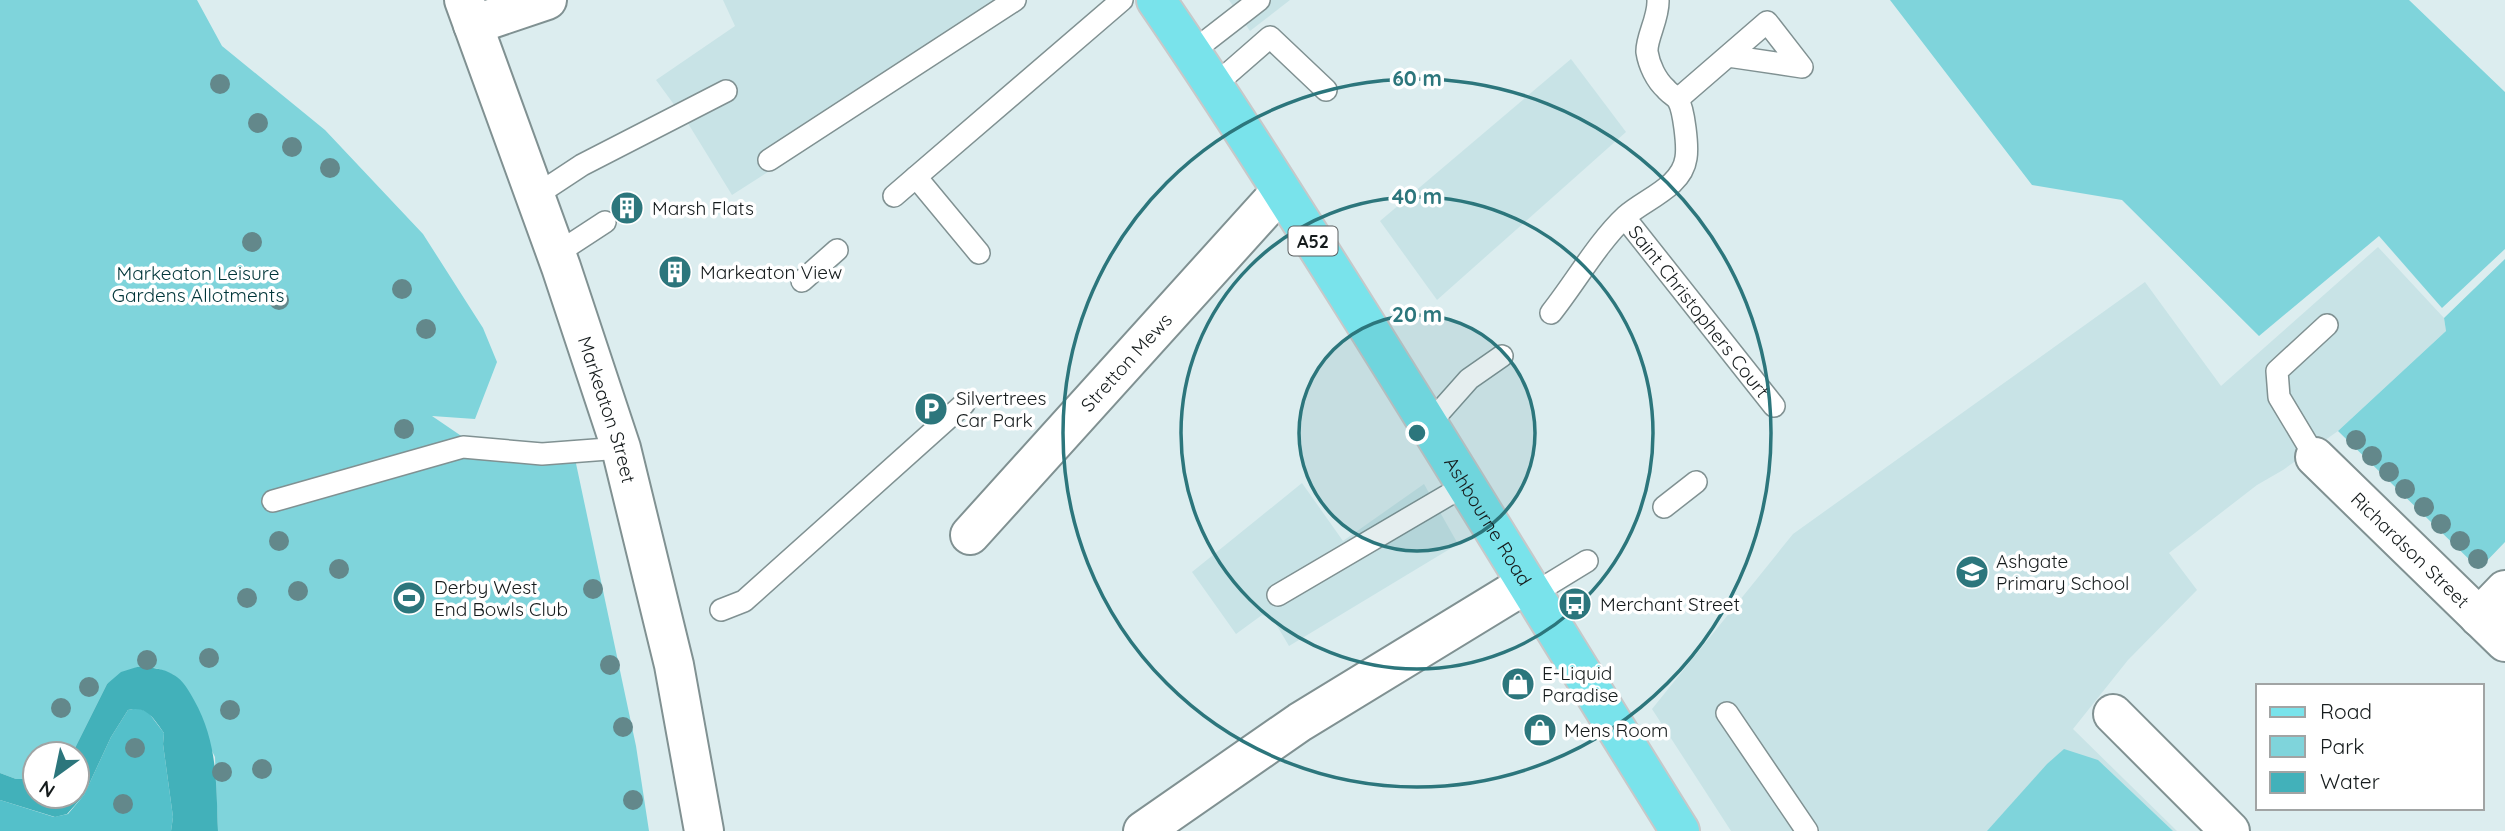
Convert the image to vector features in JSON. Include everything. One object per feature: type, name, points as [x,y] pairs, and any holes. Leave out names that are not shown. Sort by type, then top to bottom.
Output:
[{"type":"main road","name":"Ashbourne Road","points":[[1156,0],[1215,85],[1467,484],[1680,831]]},
{"type":"street","points":[[469,12],[547,0]]},
{"type":"street","name":"Markeaton Street","points":[[469,12],[556,254],[621,448],[674,623],[704,831]]},
{"type":"street","name":"Stretton Mews","points":[[970,535],[1281,191]]},
{"type":"street","name":"Richardson Street","points":[[2315,457],[2492,630]]},
{"type":"street","points":[[1143,831],[1300,722],[1529,589]]},
{"type":"street","points":[[2492,630],[2505,590]]},
{"type":"street","points":[[2113,714],[2230,831]]},
{"type":"lane","points":[[769,160],[1015,0]]},
{"type":"lane","points":[[894,196],[1122,0]]},
{"type":"lane","points":[[1192,52],[1259,0]]},
{"type":"lane","points":[[1658,0],[1659,10],[1647,49],[1656,77],[1665,89],[1678,99],[1728,56]]},
{"type":"lane","points":[[1215,85],[1270,37],[1326,90]]},
{"type":"lane","points":[[535,197],[582,165],[726,91]]},
{"type":"lane","name":"Saint Christophers Court","points":[[1551,313],[1604,241],[1625,218],[1676,178],[1686,159],[1685,130],[1678,99]]},
{"type":"lane","points":[[916,177],[979,253]]},
{"type":"lane","name":"Saint Christophers Court","points":[[1625,218],[1774,406]]},
{"type":"lane","points":[[556,254],[605,222]]},
{"type":"lane","points":[[802,281],[837,250]]},
{"type":"lane","points":[[2315,457],[2279,397],[2277,371],[2327,325]]},
{"type":"lane","points":[[1429,424],[1469,379],[1502,356]]},
{"type":"lane","points":[[721,610],[744,601],[964,404]]},
{"type":"lane","points":[[274,501],[463,447],[542,454],[621,448]]},
{"type":"lane","points":[[1664,507],[1696,482]]},
{"type":"lane","points":[[1278,595],[1467,484]]},
{"type":"lane","points":[[1529,589],[1587,561]]},
{"type":"lane","points":[[1727,713],[1807,831]]},
{"type":"shaded area","points":[[723,0],[996,0],[774,168],[732,195],[689,125],[656,80],[735,26]]},
{"type":"shaded area","points":[[1229,0],[1290,0],[1250,31]]},
{"type":"shaded area","points":[[1571,59],[1626,132],[1437,300],[1380,221]]},
{"type":"shaded area","name":"Ashgate Primary School","points":[[2378,247],[2444,318],[2446,331],[2338,431],[2257,485],[2169,553],[2197,590],[2128,660],[2073,729],[2177,831],[1731,831],[1652,709],[1793,534],[2145,282],[2221,386]]},
{"type":"shaded area","points":[[1302,483],[1343,541],[1424,484],[1458,544],[1289,646],[1273,619],[1262,615],[1236,634],[1192,572]]},
{"type":"shaded area","points":[[138,708],[148,712],[164,733],[163,744],[173,817],[171,831],[0,831],[0,800],[21,807],[21,810],[32,810],[54,817],[68,814],[71,810],[91,810],[91,780],[111,737],[128,710]]},
{"type":"green space","name":"Markeaton Leisure Gardens Allotments","points":[[0,0],[197,0],[222,46],[325,130],[423,234],[483,328],[497,362],[475,419],[432,416],[479,448],[574,454],[636,746],[649,831],[218,831],[215,757],[174,675],[156,668],[137,667],[107,684],[79,740],[21,740],[21,779],[0,773]]},
{"type":"green space","points":[[1890,0],[2409,0],[2505,92],[2505,249],[2442,308],[2379,236],[2259,336],[2122,200],[2032,185]]},
{"type":"green space","points":[[2505,259],[2505,542],[2479,569],[2338,431],[2446,331],[2444,318]]},
{"type":"green space","points":[[2064,749],[2098,760],[2173,831],[1987,831],[2047,764]]},
{"type":"water","points":[[137,667],[165,671],[183,683],[194,700],[212,748],[218,831],[171,831],[173,817],[163,744],[164,733],[145,711],[128,710],[111,737],[91,780],[91,740],[79,740],[107,684],[121,672]]},
{"type":"water","points":[[0,773],[21,779],[21,806],[0,800]]},
{"type":"water","points":[[32,810],[71,810],[67,814],[55,817]]},
{"type":"place","name":"Marsh Flats","points":[[627,208]]},
{"type":"place","name":"Markeaton View","points":[[675,272]]},
{"type":"place","name":"Silvertrees Car Park","points":[[931,409]]},
{"type":"place","name":"Ashgate Primary School","points":[[1972,572]]},
{"type":"place","name":"Derby West End Bowls Club","points":[[409,598]]},
{"type":"place","name":"Merchant Street","points":[[1575,604]]},
{"type":"place","name":"E-Liquid Paradise","points":[[1518,684]]},
{"type":"place","name":"Mens Room","points":[[1540,730]]}]
